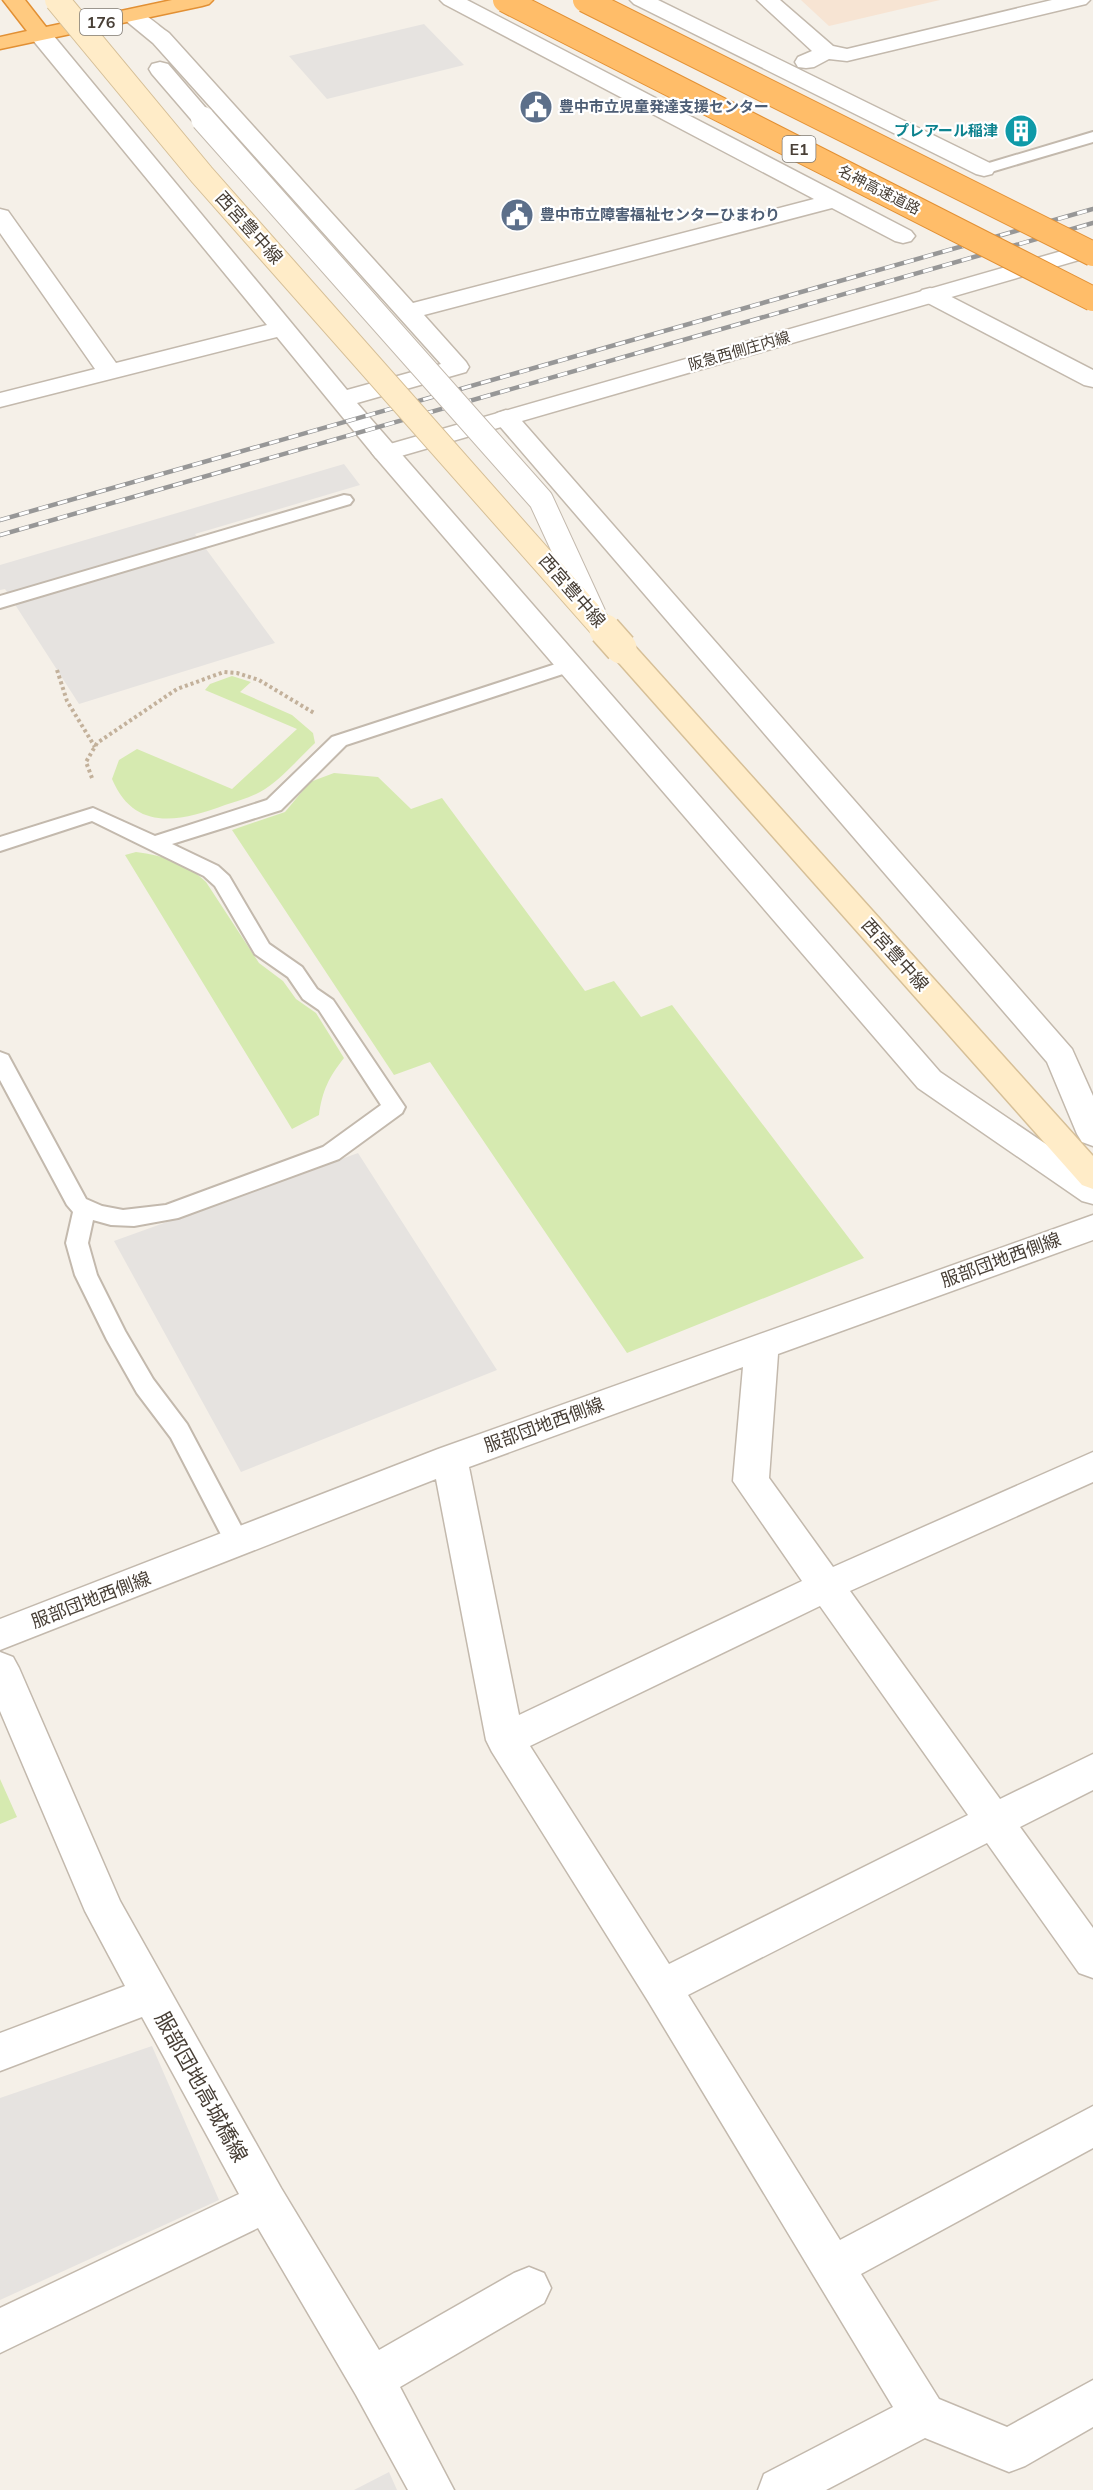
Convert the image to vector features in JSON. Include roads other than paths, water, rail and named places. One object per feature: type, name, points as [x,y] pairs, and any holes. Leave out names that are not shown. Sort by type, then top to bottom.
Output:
[{"type":"highway","points":[[14,0],[40,34]]},
{"type":"highway","name":"176","points":[[0,43],[40,34],[125,8],[202,0]]},
{"type":"highway","name":"名神高速道路","points":[[505,0],[1093,299]]},
{"type":"highway","name":"E1","points":[[585,0],[1093,254]]},
{"type":"main road","name":"西宮豊中線","points":[[57,0],[202,175],[1093,1177]]},
{"type":"street","points":[[451,0],[903,236]]},
{"type":"street","points":[[640,0],[984,169]]},
{"type":"street","points":[[768,0],[826,52],[847,55],[1079,0]]},
{"type":"street","points":[[125,8],[138,43],[202,119],[541,501],[594,615]]},
{"type":"street","points":[[125,8],[161,38],[457,367],[340,400]]},
{"type":"street","points":[[40,34],[385,453],[929,1080],[1093,1192]]},
{"type":"street","points":[[787,72],[826,52]]},
{"type":"street","points":[[408,312],[835,200]]},
{"type":"street","points":[[0,216],[110,373]]},
{"type":"street","name":"阪急西側庄内線","points":[[385,453],[1093,249]]},
{"type":"street","points":[[930,295],[1093,380]]},
{"type":"street","points":[[0,400],[281,329]]},
{"type":"street","points":[[506,418],[1061,1057],[1093,1134]]},
{"type":"street","name":"服部団地西側線","points":[[0,1635],[450,1459],[1093,1227]]},
{"type":"street","points":[[762,1346],[751,1481],[1093,1960]]},
{"type":"street","points":[[450,1459],[505,1740],[662,1988],[923,2415],[1009,2450],[1093,2402]]},
{"type":"street","points":[[505,1740],[826,1586],[1093,1466]]},
{"type":"street","name":"服部団地高城橋線","points":[[0,1668],[105,1911],[267,2202],[372,2379],[432,2490]]},
{"type":"street","points":[[662,1988],[1093,1771]]},
{"type":"street","points":[[0,2052],[150,1995]]},
{"type":"street","points":[[834,2266],[1093,2126]]},
{"type":"street","points":[[0,2331],[267,2202]]},
{"type":"street","points":[[372,2379],[529,2288]]},
{"type":"street","points":[[780,2490],[923,2415]]},
{"type":"lane","points":[[984,169],[1093,137]]},
{"type":"lane","points":[[0,602],[344,500]]},
{"type":"lane","points":[[154,843],[274,805],[339,741],[568,666]]},
{"type":"lane","points":[[0,844],[93,814],[211,871],[222,881],[262,949],[295,972],[310,994],[327,1005],[394,1107],[331,1153],[170,1212],[149,1218],[109,1217],[78,1205],[0,1060]]},
{"type":"lane","points":[[85,1209],[77,1244],[86,1275],[104,1313],[145,1386],[179,1431],[237,1543]]},
{"type":"railway","points":[[0,520],[1093,209]]},
{"type":"railway","points":[[0,535],[1093,223]]},
{"type":"place","name":"豊中市立児童発達支援センター","points":[[536,107]]},
{"type":"place","name":"プレアール稲津","points":[[1021,131]]},
{"type":"place","name":"豊中市立障害福祉センターひまわり","points":[[517,215]]}]
